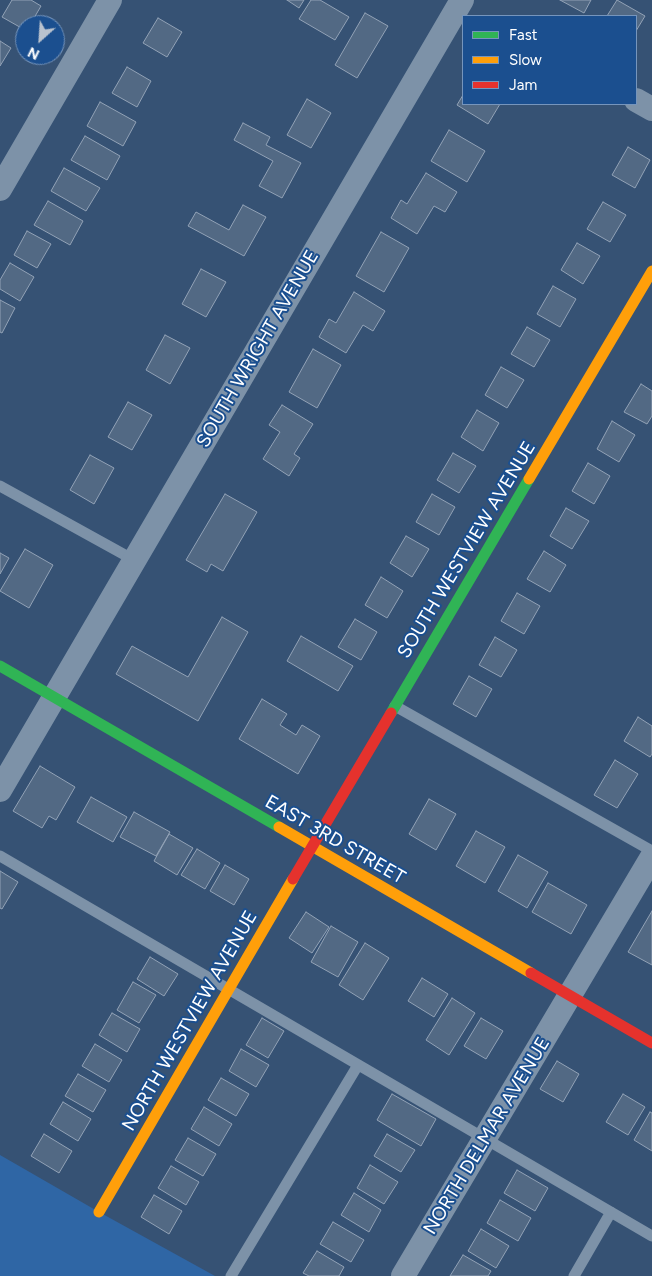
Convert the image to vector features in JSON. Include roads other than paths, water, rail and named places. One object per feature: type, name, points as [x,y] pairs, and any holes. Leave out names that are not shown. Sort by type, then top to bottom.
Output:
[{"type":"street","points":[[0,189],[110,0]]},
{"type":"street","name":"SOUTH WRIGHT AVENUE","points":[[0,790],[435,44],[461,6]]},
{"type":"street","points":[[637,101],[652,109]]},
{"type":"street","name":"SOUTH WESTVIEW AVENUE","points":[[312,847],[652,271]]},
{"type":"street","name":"EAST 3RD STREET","points":[[0,666],[652,1043]]},
{"type":"street","name":"NORTH WESTVIEW AVENUE","points":[[99,1212],[312,847]]},
{"type":"street","name":"NORTH DELMAR AVENUE","points":[[403,1276],[652,857]]},
{"type":"lane","points":[[0,486],[134,560]]},
{"type":"lane","points":[[395,706],[652,851]]},
{"type":"lane","points":[[0,856],[652,1236]]},
{"type":"lane","points":[[231,1276],[358,1065]]},
{"type":"lane","points":[[574,1276],[611,1212]]}]
